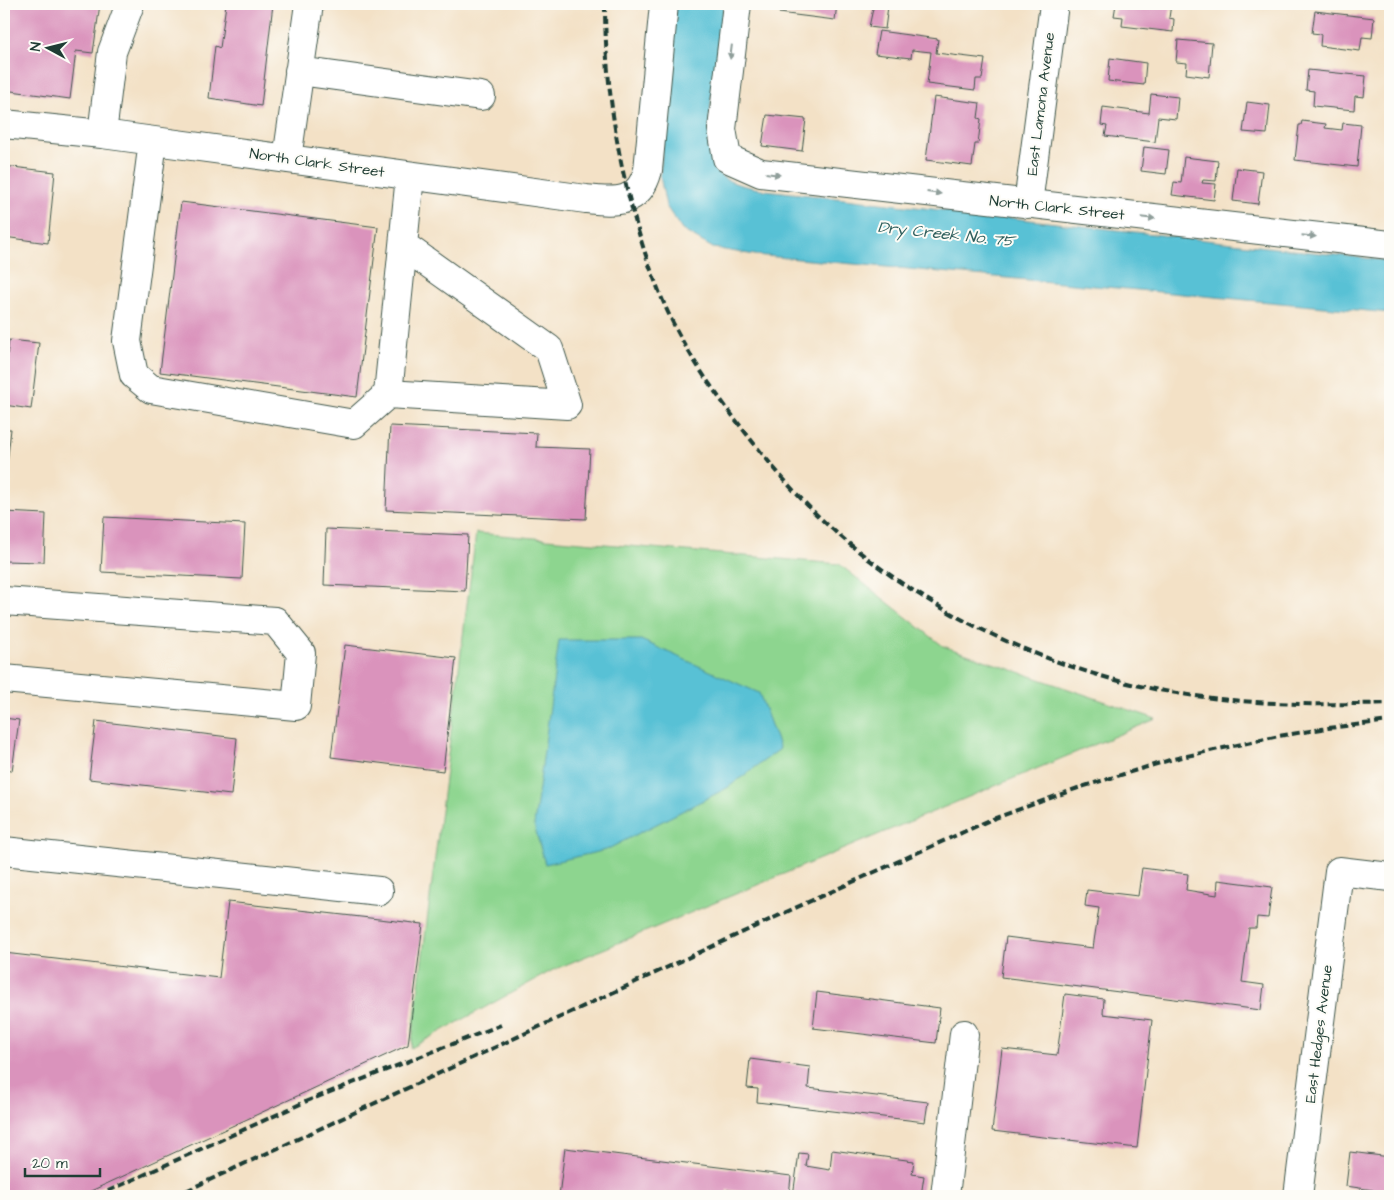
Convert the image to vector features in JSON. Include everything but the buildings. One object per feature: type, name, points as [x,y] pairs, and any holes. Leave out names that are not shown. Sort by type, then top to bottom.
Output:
[{"type":"street","points":[[102,134],[112,52],[130,4]]},
{"type":"street","points":[[287,159],[309,4]]},
{"type":"street","name":"North Clark Street","points":[[4,124],[102,134],[586,200],[606,201],[629,198],[639,191],[645,181],[648,170],[664,4]]},
{"type":"street","name":"North Clark Street","points":[[737,4],[722,129],[727,158],[761,173],[1390,245]]},
{"type":"street","name":"East Lamona Avenue","points":[[1028,204],[1054,4]]},
{"type":"street","points":[[299,71],[481,96]]},
{"type":"street","points":[[153,141],[127,341],[134,375],[151,389],[354,424],[388,394],[410,176]]},
{"type":"street","points":[[388,394],[567,405],[549,349],[403,245]]},
{"type":"street","points":[[4,601],[275,620],[301,653],[296,706],[4,679]]},
{"type":"street","points":[[4,851],[379,891]]},
{"type":"street","name":"East Hedges Avenue","points":[[1298,1196],[1340,871],[1390,877]]},
{"type":"street","points":[[945,1196],[964,1034]]},
{"type":"green space","points":[[476,533],[839,564],[943,646],[1156,719],[553,970],[411,1048]]},
{"type":"water","name":"Dry Creek No. 75","points":[[676,4],[724,4],[712,90],[710,140],[711,158],[716,171],[732,182],[765,190],[1390,261],[1390,313],[755,255],[713,248],[682,230],[666,206],[660,176]]},
{"type":"water","points":[[559,640],[641,640],[759,693],[780,749],[727,788],[606,850],[545,864],[534,825]]},
{"type":"railway","points":[[605,4],[609,79],[620,156],[638,230],[670,317],[705,377],[754,444],[805,503],[845,540],[876,565],[943,609],[978,628],[1014,644],[1088,672],[1162,690],[1238,701],[1314,704],[1390,703]]},
{"type":"railway","points":[[175,1196],[795,908],[990,820],[1078,788],[1173,759],[1279,736],[1390,721]]},
{"type":"railway","points":[[97,1196],[307,1101],[501,1025]]}]
